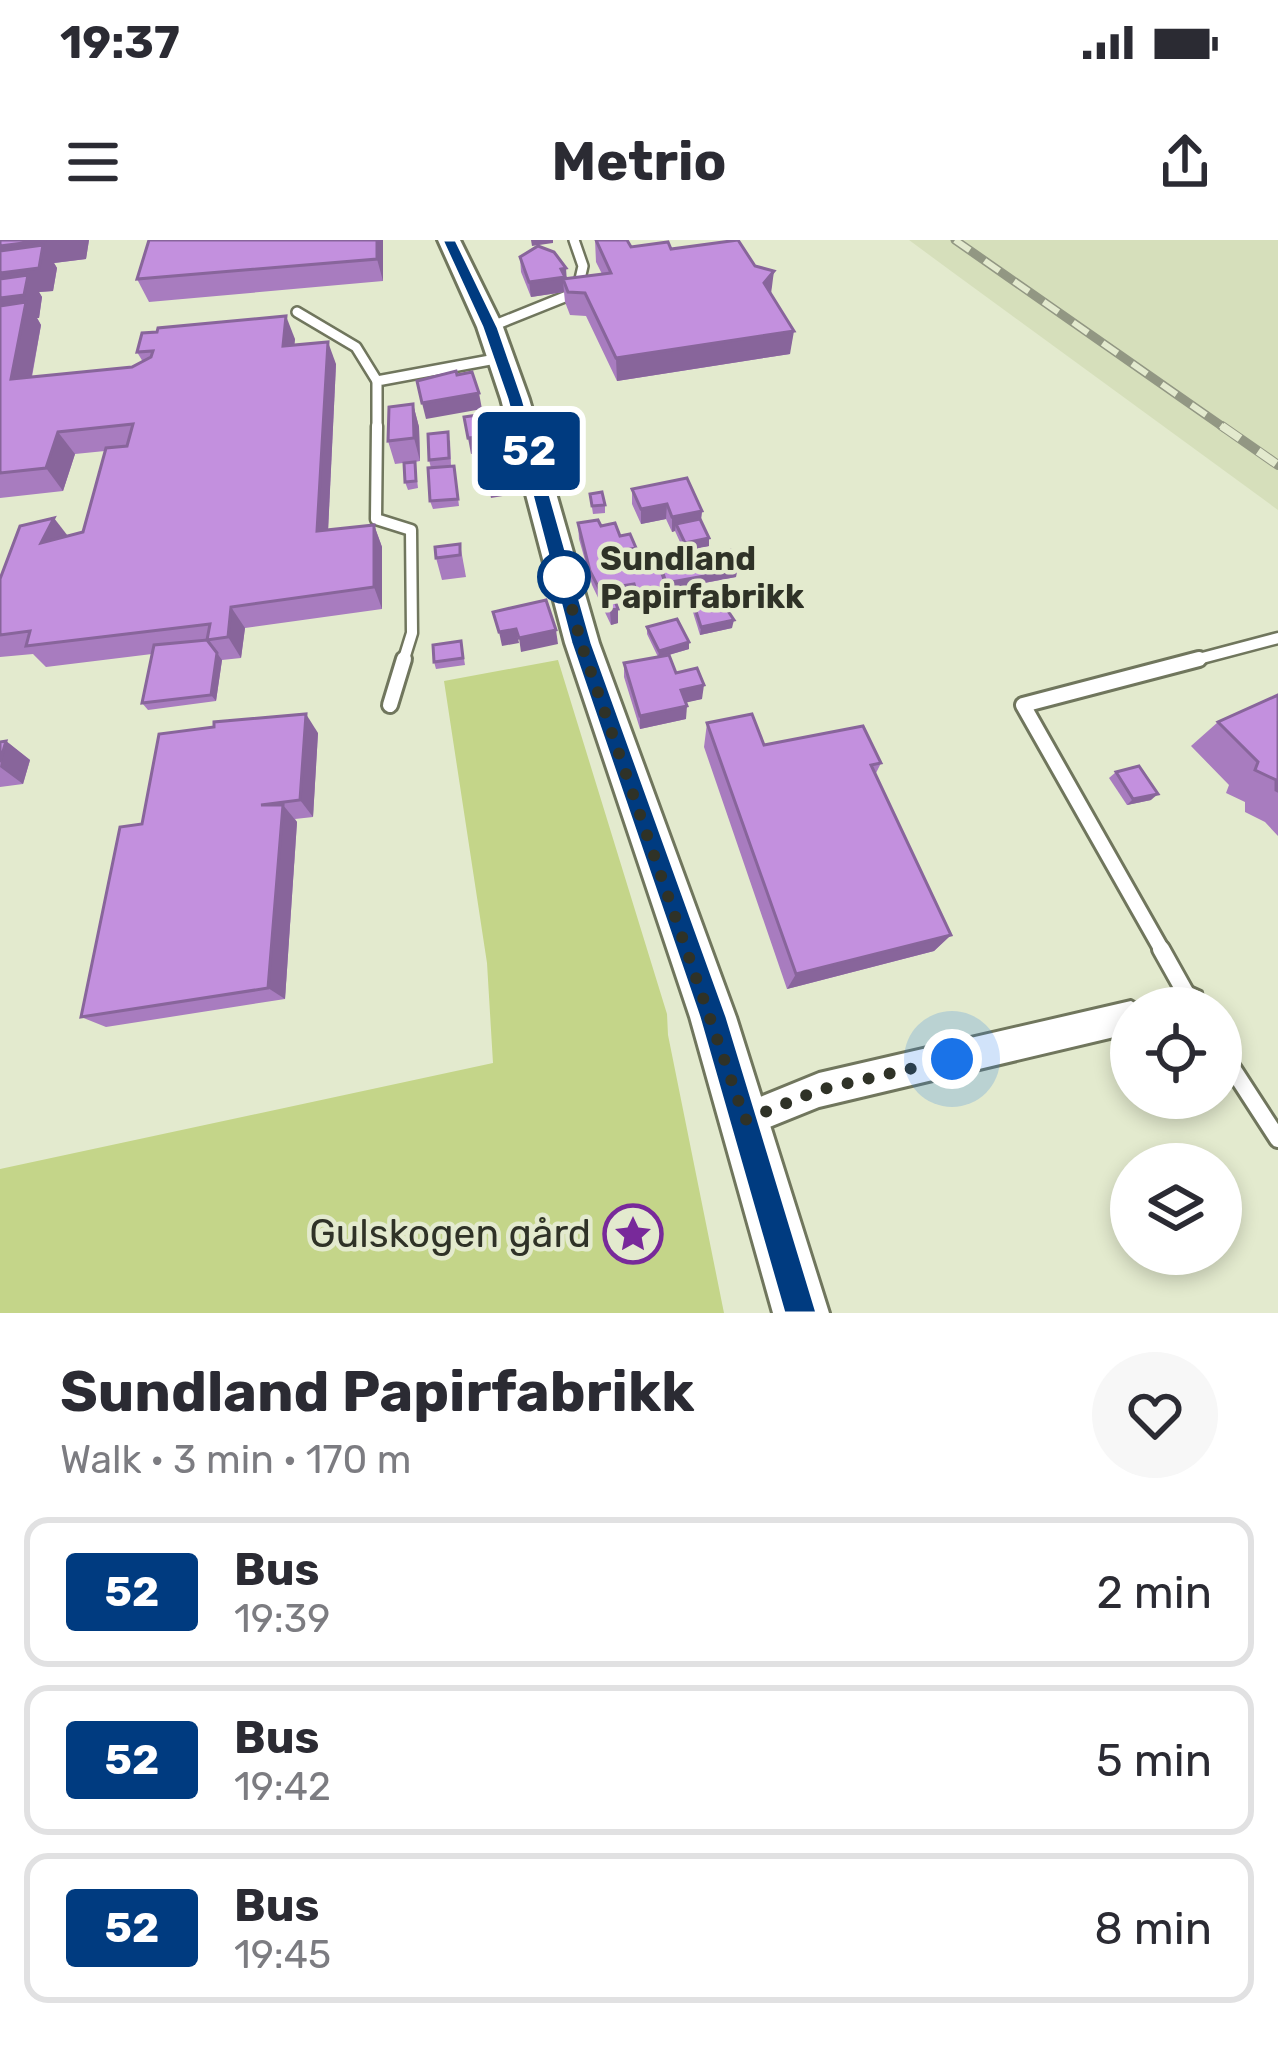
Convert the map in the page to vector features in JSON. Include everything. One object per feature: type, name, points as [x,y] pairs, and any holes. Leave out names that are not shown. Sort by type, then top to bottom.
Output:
[{"type":"main road","points":[[449,240],[495,342],[581,643],[745,1120],[801,1313]]},
{"type":"street","points":[[745,1120],[819,1090],[1110,1022]]},
{"type":"lane","points":[[377,381],[495,342],[577,292],[584,279],[583,257],[574,240]]},
{"type":"lane","points":[[298,312],[352,342],[365,354],[377,381],[376,519],[411,530],[412,633],[390,706]]},
{"type":"lane","points":[[1174,987],[1023,705],[1278,638]]},
{"type":"lane","points":[[1242,1083],[1278,1139]]},
{"type":"shaded area","points":[[909,240],[1278,240],[1278,510],[951,271]]},
{"type":"green space","points":[[558,660],[667,1014],[724,1313],[0,1313],[0,1169],[493,1063],[487,963],[444,681]]},
{"type":"building","points":[[0,240],[46,240],[0,246]]},
{"type":"building","points":[[149,240],[377,240],[377,259],[137,279]]},
{"type":"building","points":[[596,240],[627,240],[631,247],[668,242],[671,249],[738,240],[755,266],[774,271],[764,283],[794,331],[616,358],[585,293],[568,292],[563,279],[611,273]]},
{"type":"building","points":[[43,245],[39,268],[0,273],[0,251]]},
{"type":"building","points":[[538,246],[554,252],[566,268],[561,269],[565,277],[529,282],[520,257]]},
{"type":"building","points":[[28,275],[24,295],[0,298],[0,279]]},
{"type":"building","points":[[26,302],[11,379],[132,367],[153,351],[137,352],[142,333],[158,328],[286,316],[283,346],[328,342],[317,531],[374,525],[374,587],[231,607],[228,637],[207,640],[210,624],[26,646],[30,631],[0,635],[0,579],[20,526],[54,518],[41,543],[83,532],[106,448],[127,446],[133,424],[58,432],[46,468],[0,473],[0,306]]},
{"type":"building","points":[[456,371],[457,375],[472,372],[479,393],[422,403],[417,381]]},
{"type":"building","points":[[413,404],[414,438],[388,441],[389,407]]},
{"type":"building","points":[[505,411],[513,437],[480,442],[478,437],[468,438],[464,417]]},
{"type":"building","points":[[448,432],[449,458],[429,460],[428,434]]},
{"type":"building","points":[[517,448],[523,477],[488,482],[485,467],[479,468],[477,460],[483,459],[482,453]]},
{"type":"building","points":[[415,462],[416,481],[405,482],[404,463]]},
{"type":"building","points":[[454,466],[458,499],[430,501],[428,468]]},
{"type":"building","points":[[687,478],[702,511],[672,517],[667,504],[641,509],[632,489]]},
{"type":"building","points":[[602,492],[605,505],[592,506],[590,494]]},
{"type":"building","points":[[700,519],[709,538],[685,543],[676,524]]},
{"type":"building","points":[[598,520],[601,526],[615,523],[620,536],[630,534],[636,548],[626,550],[630,562],[622,563],[624,569],[658,563],[669,593],[648,597],[645,589],[636,591],[634,584],[610,588],[618,609],[610,610],[590,571],[578,523]]},
{"type":"building","points":[[460,544],[460,555],[436,558],[435,547]]},
{"type":"building","points":[[730,550],[737,570],[666,583],[662,570],[718,561],[715,552]]},
{"type":"building","points":[[718,596],[734,620],[701,627],[693,602]]},
{"type":"building","points":[[546,600],[556,630],[519,638],[516,629],[499,632],[493,612]]},
{"type":"building","points":[[677,619],[689,642],[659,651],[647,627]]},
{"type":"building","points":[[207,640],[217,653],[211,695],[142,703],[154,645]]},
{"type":"building","points":[[461,641],[463,658],[434,662],[433,645]]},
{"type":"building","points":[[669,655],[676,673],[697,668],[704,685],[681,690],[687,706],[640,716],[624,663]]},
{"type":"building","points":[[1278,695],[1278,791],[1276,780],[1255,770],[1258,762],[1218,722]]},
{"type":"building","points":[[306,714],[300,800],[261,805],[283,805],[268,988],[81,1017],[120,827],[142,824],[159,734],[214,727],[214,722]]},
{"type":"building","points":[[752,714],[764,745],[863,726],[881,763],[871,765],[951,935],[796,974],[707,723]]},
{"type":"building","points":[[1139,766],[1158,794],[1133,799],[1116,772]]},
{"type":"railway","points":[[955,240],[1226,429]]},
{"type":"railway","points":[[1222,426],[1278,465]]},
{"type":"bus line","name":"52","points":[[449,240],[490,327],[515,399],[581,643],[713,1017],[801,1313]]},
{"type":"place","name":"Sundland Papirfabrikk","points":[[564,577]]},
{"type":"place","name":"Gulskogen gård","points":[[633,1234]]},
{"type":"route","points":[[564,577],[560,562],[581,643],[745,1120],[819,1090],[952,1059]]}]
